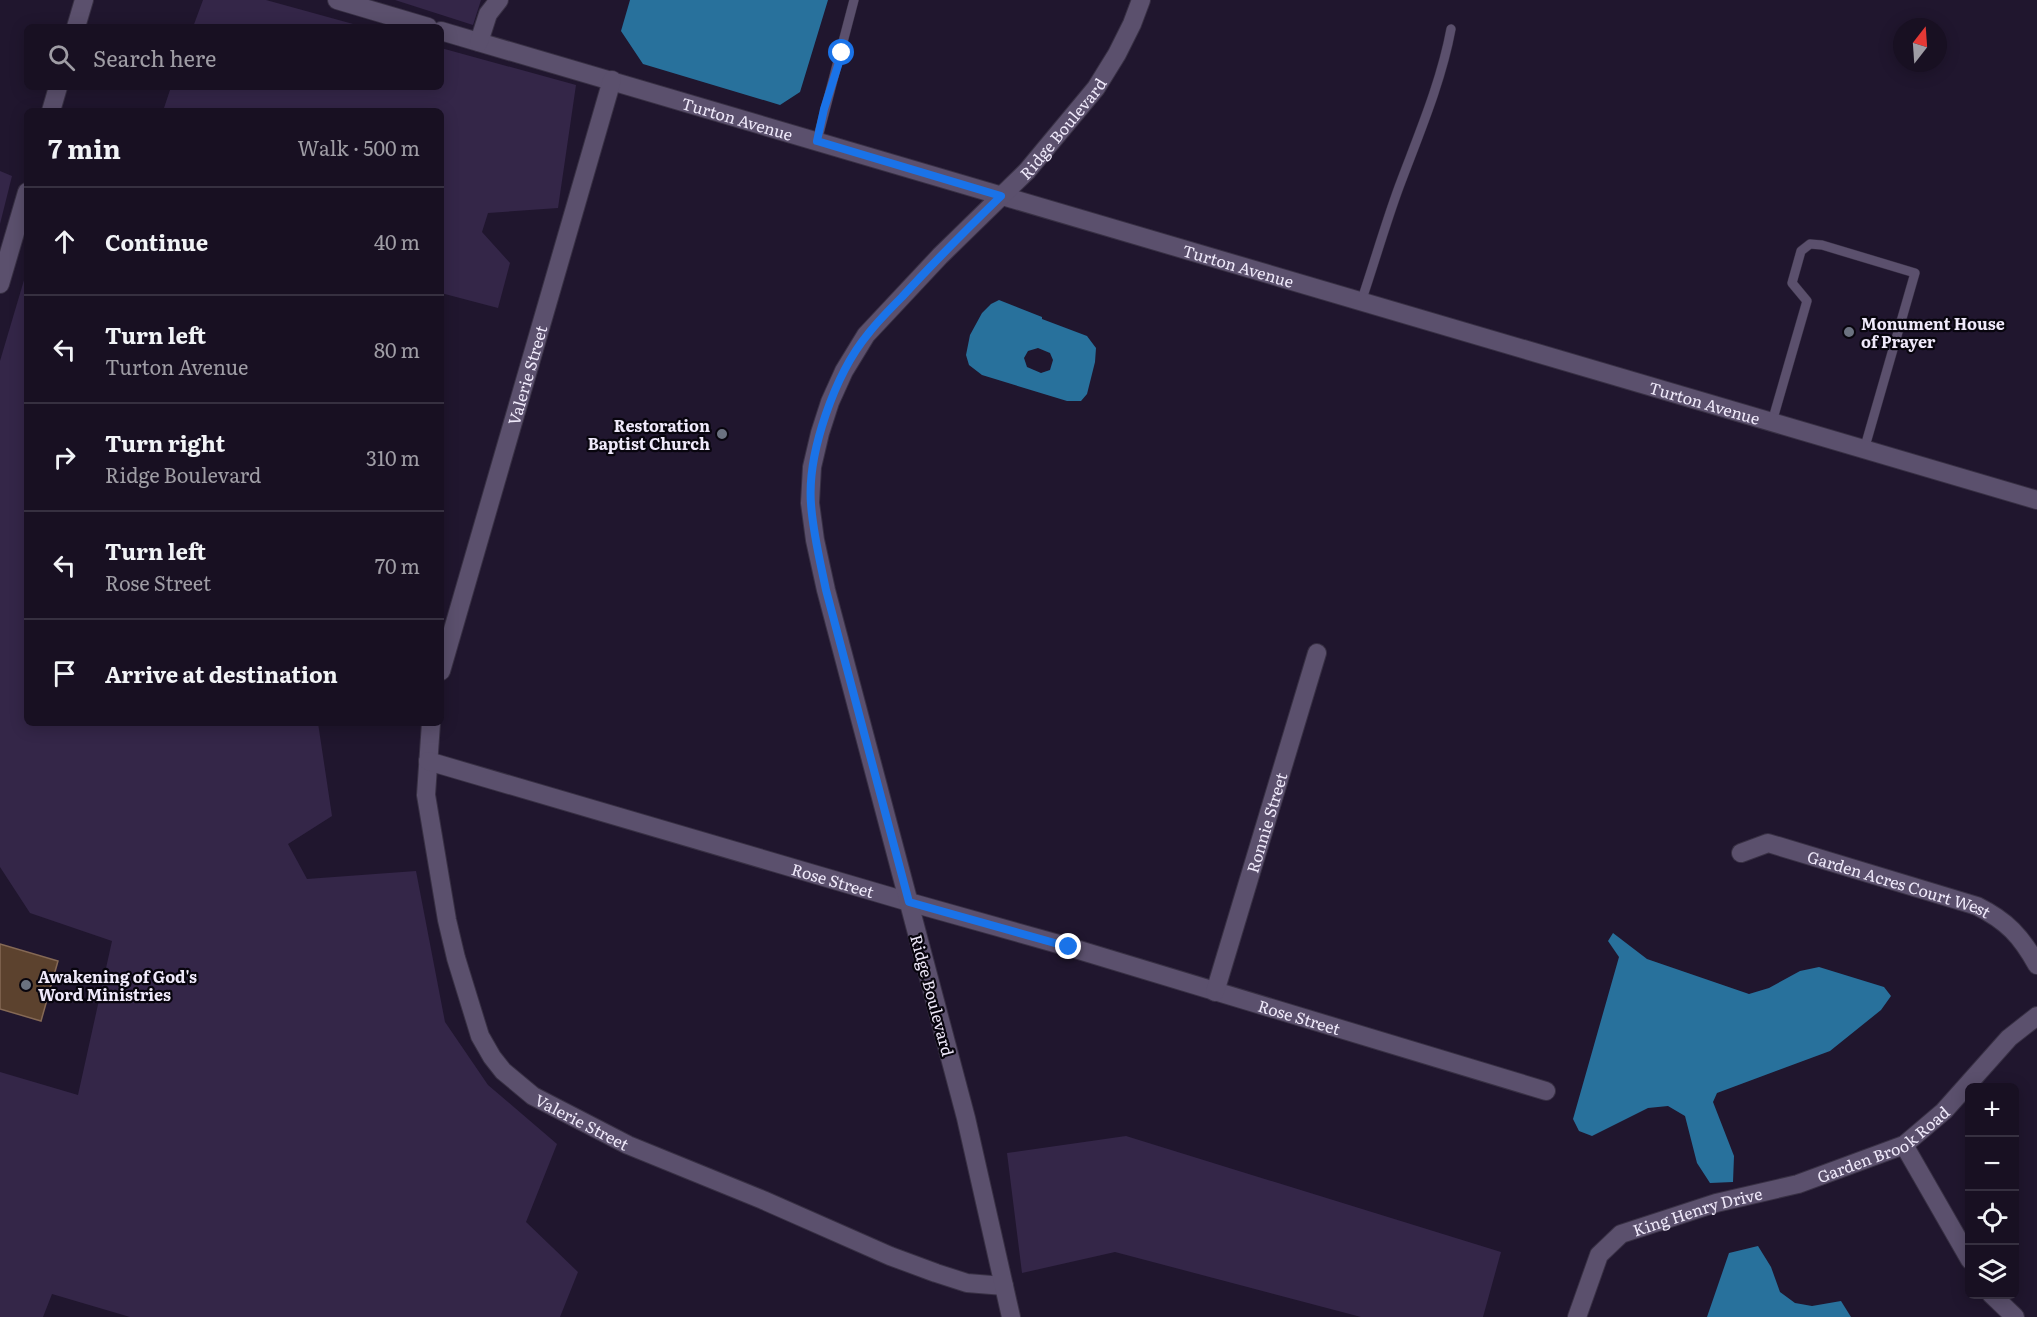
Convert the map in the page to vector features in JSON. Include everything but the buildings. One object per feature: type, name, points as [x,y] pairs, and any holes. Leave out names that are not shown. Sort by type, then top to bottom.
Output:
[{"type":"street","points":[[77,24],[84,0]]},
{"type":"street","points":[[337,0],[418,24]]},
{"type":"street","points":[[479,42],[488,14],[499,0]]},
{"type":"street","name":"Ridge Boulevard","points":[[1011,1317],[966,1118],[824,580],[810,503],[812,467],[830,402],[844,371],[866,335],[940,256],[1027,171],[1096,88],[1127,34],[1142,0]]},
{"type":"street","name":"Turton Avenue","points":[[444,32],[2037,500]]},
{"type":"street","name":"Valerie Street","points":[[444,661],[612,80]]},
{"type":"street","points":[[52,108],[57,90]]},
{"type":"street","points":[[0,284],[24,202]]},
{"type":"street","name":"Ronnie Street","points":[[1215,992],[1317,653]]},
{"type":"street","name":"Valerie Street","points":[[431,726],[426,795],[447,920],[480,1036],[503,1071],[532,1096],[628,1145],[763,1200],[890,1256],[967,1284],[1004,1286]]},
{"type":"street","name":"Rose Street","points":[[428,761],[1058,944],[1546,1091]]},
{"type":"street","name":"Garden Acres Court West","points":[[1741,853],[1768,843],[1977,906],[1995,915],[2012,929],[2037,966]]},
{"type":"street","name":"Garden Brook Road","points":[[1798,1184],[1904,1145],[1944,1111],[2009,1038],[2037,1016]]},
{"type":"street","points":[[1904,1145],[1965,1251]]},
{"type":"street","name":"King Henry Drive","points":[[1577,1317],[1599,1255],[1621,1234],[1716,1203],[1798,1184]]},
{"type":"street","points":[[1996,1299],[2015,1317]]},
{"type":"lane","points":[[817,141],[854,0]]},
{"type":"lane","points":[[1361,302],[1397,191],[1426,116],[1447,50],[1451,29]]},
{"type":"lane","points":[[1772,422],[1807,301],[1791,283],[1801,251],[1810,244],[1822,245],[1915,273],[1864,450]]},
{"type":"shaded area","points":[[203,0],[266,0],[353,24],[194,24]]},
{"type":"shaded area","points":[[395,0],[481,0],[473,25]]},
{"type":"shaded area","points":[[444,49],[576,85],[558,208],[488,213],[482,232],[510,263],[498,308],[444,294],[444,108],[164,108],[170,90],[444,90]]},
{"type":"shaded area","points":[[0,171],[12,176],[0,224]]},
{"type":"shaded area","points":[[24,280],[24,726],[318,726],[332,816],[288,844],[307,879],[416,871],[445,1022],[488,1085],[557,1144],[526,1222],[578,1272],[560,1317],[130,1317],[52,1294],[43,1317],[0,1317],[0,1072],[78,1095],[112,941],[30,913],[0,867],[0,361]]},
{"type":"shaded area","points":[[1126,1136],[1501,1252],[1483,1317],[1361,1317],[1115,1252],[1022,1273],[1007,1153]]},
{"type":"water","points":[[630,0],[828,0],[800,92],[780,105],[643,64],[621,31]]},
{"type":"water","points":[[999,300],[1087,336],[1096,348],[1095,362],[1087,394],[1081,401],[1067,401],[982,375],[969,365],[966,355],[970,335],[982,313]],"holes":[[[1038,348],[1050,353],[1053,360],[1050,370],[1041,373],[1027,367],[1024,358],[1028,351]]]},
{"type":"water","points":[[1613,933],[1647,959],[1749,994],[1769,988],[1800,971],[1819,967],[1884,987],[1891,996],[1881,1010],[1830,1051],[1717,1093],[1713,1102],[1734,1156],[1733,1182],[1710,1183],[1697,1163],[1685,1116],[1668,1106],[1648,1108],[1592,1136],[1579,1131],[1573,1119],[1619,957],[1608,941]]},
{"type":"water","points":[[1758,1246],[1771,1267],[1780,1292],[1795,1303],[1812,1306],[1841,1301],[1851,1317],[1707,1317],[1729,1253]]},
{"type":"place","name":"Monument House of Prayer","points":[[1849,332]]},
{"type":"place","name":"Restoration Baptist Church","points":[[722,434]]},
{"type":"place","name":"Awakening of God's Word Ministries","points":[[26,985]]},
{"type":"route","points":[[842,53],[824,109],[817,141],[1001,196],[940,256],[866,335],[844,371],[830,402],[812,467],[810,503],[826,590],[909,902],[1069,947]]}]
